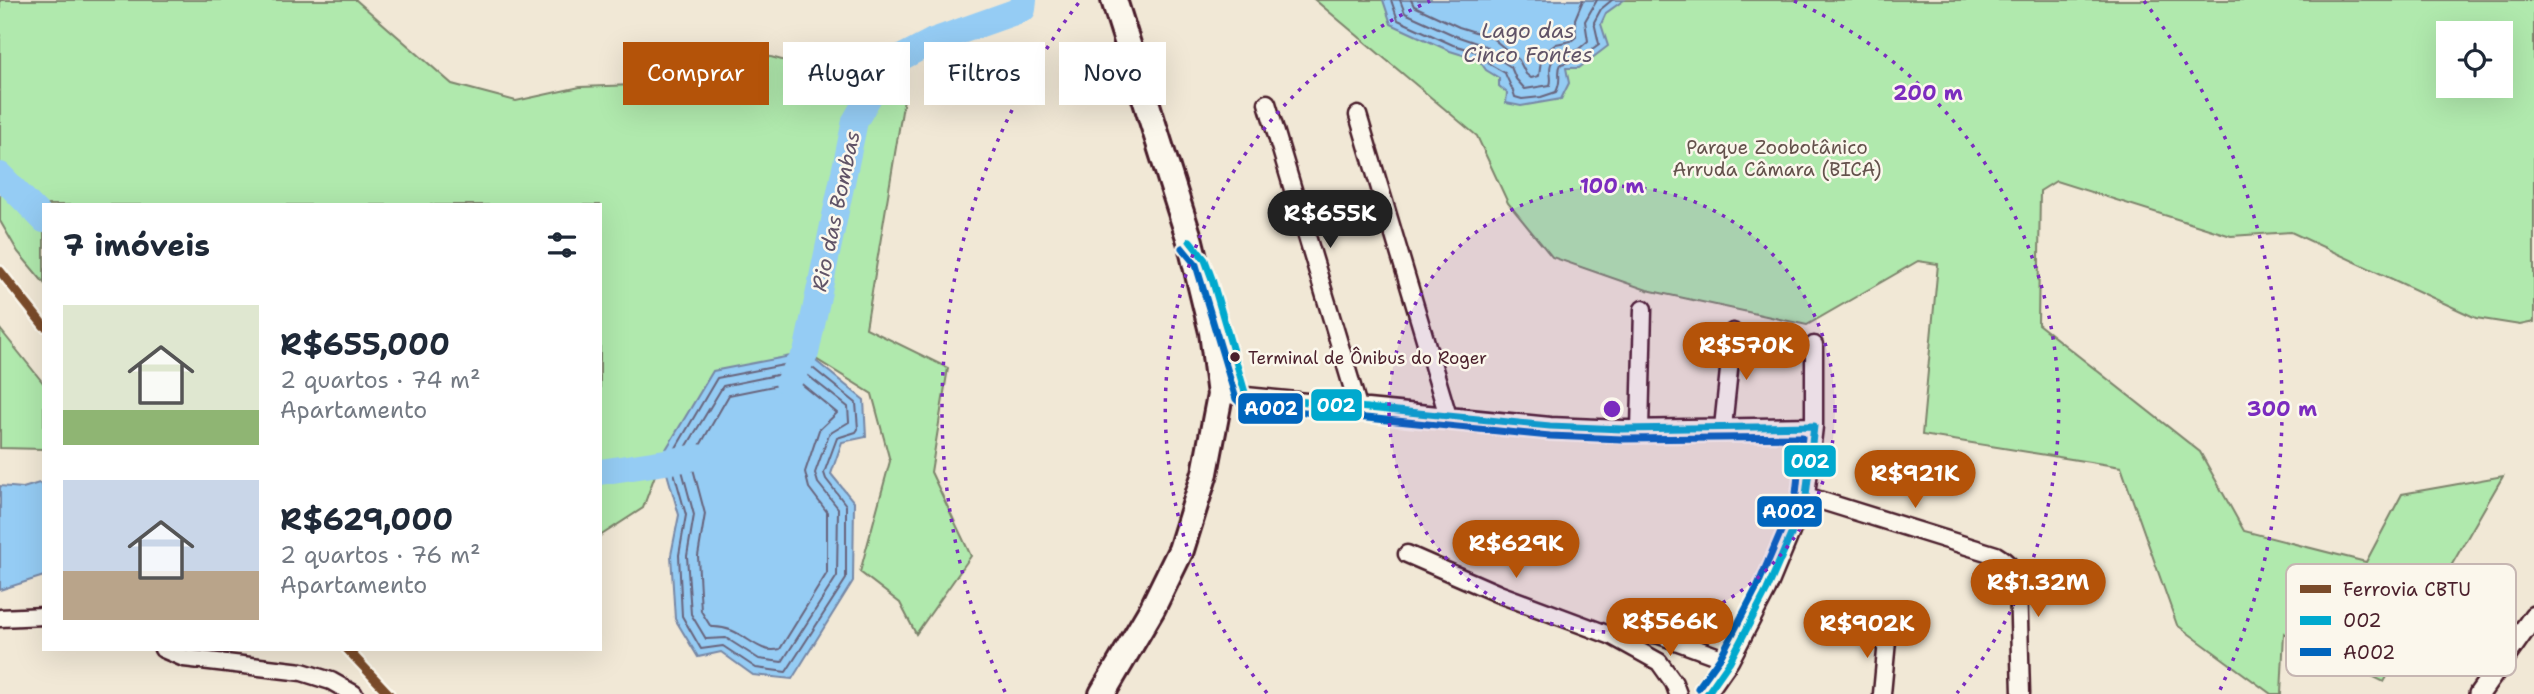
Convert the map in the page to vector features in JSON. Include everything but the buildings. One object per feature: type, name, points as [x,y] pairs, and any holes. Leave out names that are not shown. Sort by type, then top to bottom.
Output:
[{"type":"main road","points":[[1102,694],[1152,609],[1181,550],[1205,473],[1220,395],[1212,332],[1181,207],[1114,0]]},
{"type":"street","points":[[1267,103],[1358,406]]},
{"type":"street","points":[[1358,115],[1448,416]]},
{"type":"street","points":[[1640,429],[1643,309]]},
{"type":"street","points":[[1723,427],[1733,332]]},
{"type":"street","points":[[1707,694],[1730,661],[1767,590],[1806,496],[1814,426],[1814,345]]},
{"type":"street","points":[[1220,395],[1550,426],[1640,429],[1814,426]]},
{"type":"street","points":[[1806,496],[1996,555],[2007,561],[2014,570],[2018,583],[2021,694]]},
{"type":"street","points":[[1407,554],[1499,594],[1612,636],[1659,662],[1674,683],[1678,694]]},
{"type":"street","points":[[0,618],[42,616]]},
{"type":"street","points":[[2516,642],[2534,616]]},
{"type":"street","points":[[1882,694],[1888,630]]},
{"type":"street","points":[[1612,636],[1647,633],[1659,635],[1730,661]]},
{"type":"street","points":[[168,651],[184,658],[314,674],[354,694]]},
{"type":"street","points":[[2479,694],[2492,676]]},
{"type":"green space","points":[[0,0],[356,0],[452,84],[516,101],[580,87],[623,85],[623,105],[769,105],[769,57],[783,60],[783,105],[903,105],[866,328],[948,368],[931,472],[971,556],[916,634],[900,603],[860,572],[890,461],[872,394],[806,353],[662,456],[643,508],[602,535],[602,203],[42,203],[42,281],[18,252],[0,221]]},
{"type":"green space","name":"Parque Zoobotânico Arruda Câmara (BICA)","points":[[1315,0],[2534,0],[2534,322],[2520,325],[2476,318],[2291,232],[2231,236],[2056,181],[2040,191],[2038,324],[2200,452],[2244,531],[2366,562],[2402,494],[2503,476],[2452,564],[2286,564],[2286,634],[2284,633],[2281,694],[2271,694],[2177,625],[2121,467],[1922,435],[1938,264],[1918,261],[1807,325],[1647,290],[1552,257],[1508,203],[1477,136]]},
{"type":"green space","points":[[0,329],[42,382],[42,449],[0,448]]},
{"type":"green space","name":"Parque Zoobotânico Arruda Câmara (BICA)","points":[[2372,676],[2387,676],[2384,682]]},
{"type":"water","name":"Lago das Cinco Fontes","points":[[1383,0],[1624,0],[1606,13],[1601,24],[1608,46],[1579,68],[1566,68],[1569,83],[1561,99],[1521,106],[1506,103],[1507,93],[1499,86],[1499,78],[1486,70],[1479,60],[1450,51],[1391,24]]},
{"type":"water","points":[[806,353],[864,400],[866,437],[842,442],[831,474],[854,502],[853,581],[792,679],[753,675],[721,652],[698,657],[675,619],[671,555],[679,515],[662,456],[713,371]]},
{"type":"water","points":[[39,483],[42,485],[42,577],[0,590],[0,486],[23,488]]},
{"type":"waterway","name":"Rio das Bombas","points":[[788,382],[806,353],[855,121],[887,65],[933,41],[1023,9],[1024,0]]},
{"type":"waterway","points":[[0,175],[42,218]]},
{"type":"waterway","points":[[602,472],[698,457]]},
{"type":"rail line","name":"CBTU","points":[[0,271],[42,324]]},
{"type":"rail line","name":"CBTU","points":[[349,651],[389,694]]},
{"type":"transit line","name":"002","points":[[1190,241],[1205,260],[1212,279],[1246,396],[1550,426],[1622,429],[1814,426],[1806,496],[1800,514],[1767,590],[1730,661],[1707,694]]},
{"type":"transit line","name":"A002","points":[[1182,248],[1196,265],[1236,399],[1243,406],[1550,436],[1622,439],[1802,437],[1796,494],[1790,510],[1758,585],[1721,656],[1698,688]]},
{"type":"place","name":"Terminal de Ônibus do Roger","points":[[1235,357]]}]
